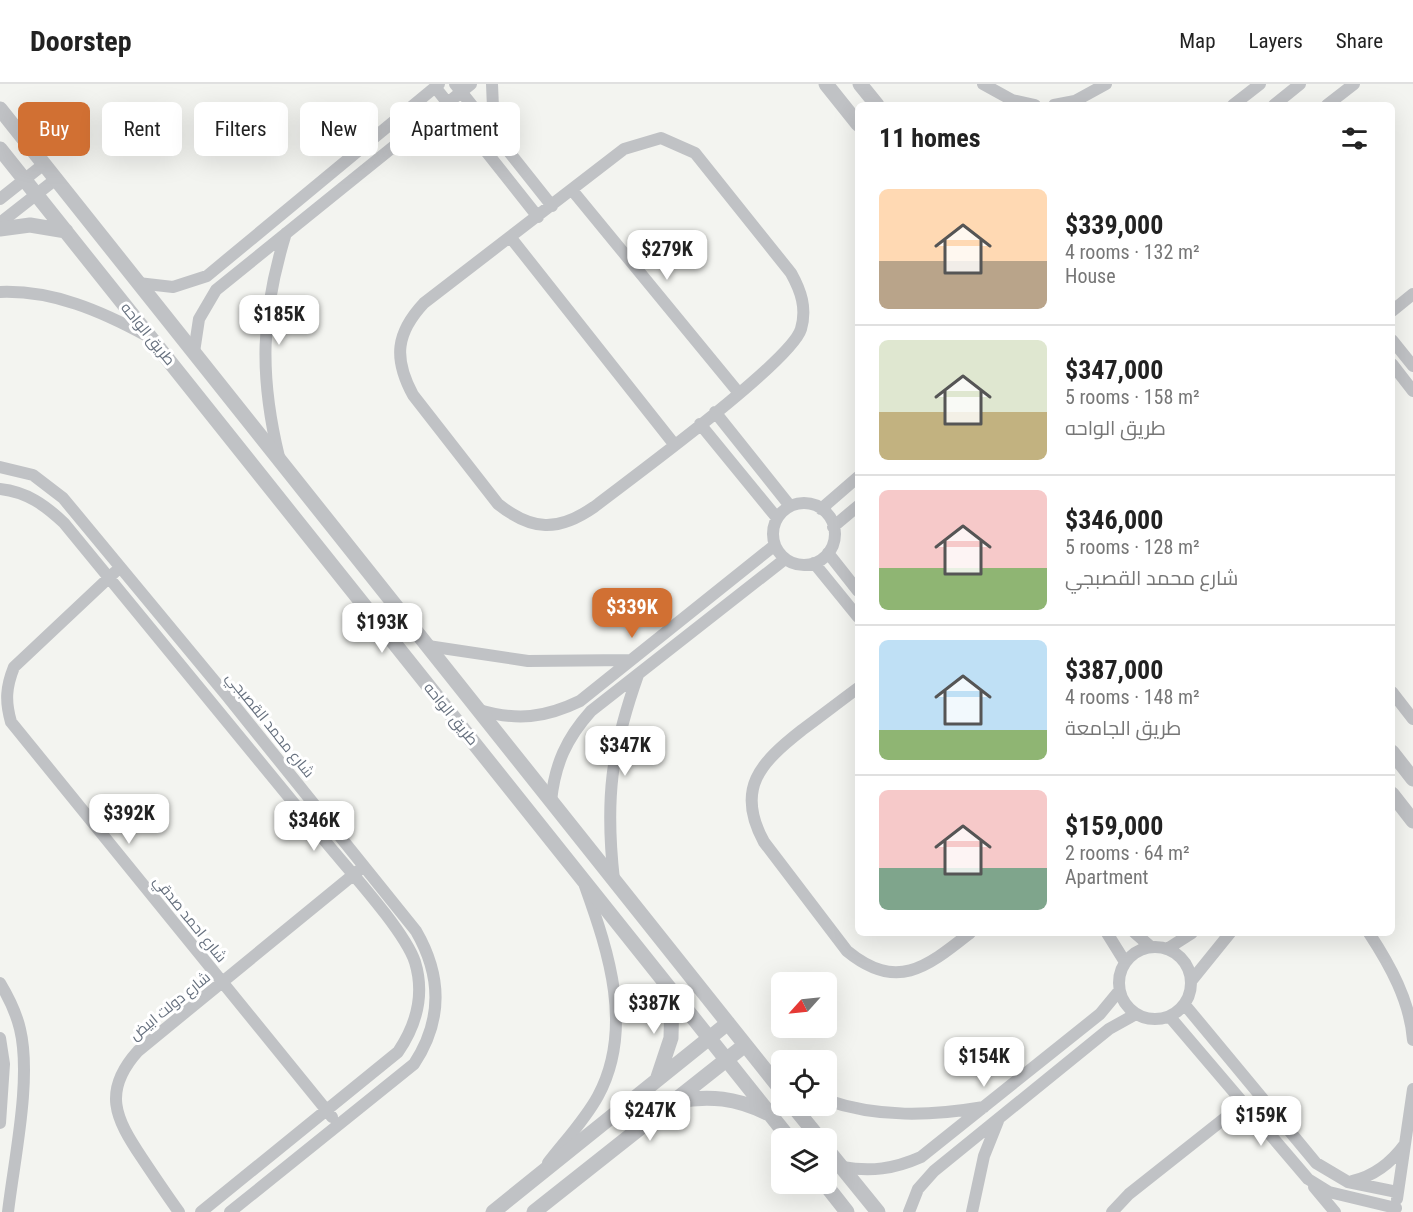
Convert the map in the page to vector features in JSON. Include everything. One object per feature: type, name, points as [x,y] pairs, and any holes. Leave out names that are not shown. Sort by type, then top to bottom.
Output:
[{"type":"street","points":[[492,84],[493,102]]},
{"type":"street","points":[[826,84],[855,120]]},
{"type":"street","points":[[860,84],[875,102]]},
{"type":"street","points":[[983,84],[1012,100],[1021,102]]},
{"type":"street","points":[[1070,102],[1106,84]]},
{"type":"street","points":[[1237,102],[1260,84]]},
{"type":"street","points":[[1278,102],[1300,84]]},
{"type":"street","points":[[1332,102],[1354,84]]},
{"type":"street","points":[[138,283],[173,286],[207,276],[437,86],[447,102]]},
{"type":"street","points":[[449,102],[462,87],[472,102]]},
{"type":"street","name":"طريق الواحه","points":[[0,109],[745,1045],[771,1074]]},
{"type":"street","points":[[661,138],[695,153],[791,273],[801,291],[804,310],[801,331],[790,348],[700,424],[576,519],[556,525],[535,524],[515,517],[498,504],[413,395],[403,377],[399,357],[402,336],[411,318],[424,303],[572,190],[624,149],[661,138]]},
{"type":"street","name":"طريق الواحه","points":[[0,149],[781,1128]]},
{"type":"street","points":[[194,352],[195,330],[209,299],[390,149]]},
{"type":"street","points":[[490,156],[538,217]]},
{"type":"street","points":[[512,156],[552,206]]},
{"type":"street","points":[[0,199],[44,164]]},
{"type":"street","points":[[0,223],[56,179]]},
{"type":"street","points":[[572,190],[738,392]]},
{"type":"street","points":[[0,228],[30,225],[66,231]]},
{"type":"street","points":[[279,459],[268,414],[264,368],[265,333],[273,277],[286,233]]},
{"type":"street","points":[[511,238],[674,444]]},
{"type":"street","points":[[0,292],[41,295],[77,303],[111,317],[151,338]]},
{"type":"street","points":[[1395,309],[1413,294]]},
{"type":"street","points":[[1395,344],[1413,366]]},
{"type":"street","points":[[1395,368],[1413,391]]},
{"type":"street","points":[[715,412],[790,506]]},
{"type":"street","points":[[700,424],[777,518]]},
{"type":"street","name":"شارع محمد القصبجي","points":[[0,466],[33,475],[49,485],[120,567],[416,931],[433,967],[437,1008],[425,1047],[414,1064],[230,1212]]},
{"type":"street","points":[[821,509],[855,480]]},
{"type":"street","name":"شارع محمد القصبجي","points":[[0,489],[25,495],[52,512],[109,577],[353,876],[405,942],[414,960],[420,998],[416,1018],[398,1052],[328,1112],[201,1212]]},
{"type":"street","points":[[806,504],[821,509],[833,527],[834,541],[828,553],[814,563],[794,564],[785,559],[775,545],[774,527],[777,518],[790,506],[806,504]]},
{"type":"street","points":[[833,527],[855,509]]},
{"type":"street","points":[[479,710],[504,717],[531,718],[557,712],[580,701],[775,545]]},
{"type":"street","points":[[828,553],[855,587]]},
{"type":"street","points":[[551,801],[554,776],[561,752],[574,730],[591,711],[785,559]]},
{"type":"street","points":[[814,563],[855,613]]},
{"type":"street","name":"شارع احمد صدقي","points":[[120,567],[14,667],[6,694],[11,722],[339,1125]]},
{"type":"street","points":[[428,646],[528,661],[630,660]]},
{"type":"street","points":[[614,880],[608,828],[610,776],[620,724],[638,675]]},
{"type":"street","points":[[855,690],[776,750],[762,765],[753,784],[751,804],[754,824],[764,842],[847,951],[864,965],[884,972],[905,973],[926,967],[966,936]]},
{"type":"street","points":[[1395,696],[1413,718]]},
{"type":"street","points":[[1395,756],[1413,779]]},
{"type":"street","points":[[1395,799],[1413,821]]},
{"type":"street","name":"شارع دولت ابيض","points":[[178,1212],[120,1124],[115,1104],[117,1084],[125,1066],[138,1051],[364,866]]},
{"type":"street","points":[[539,1175],[597,1098],[609,1072],[615,1044],[614,984],[608,952],[583,880]]},
{"type":"street","points":[[1109,936],[1125,962]]},
{"type":"street","points":[[1138,936],[1151,947]]},
{"type":"street","points":[[1167,949],[1187,936]]},
{"type":"street","points":[[1192,980],[1184,961],[1167,949],[1151,947],[1141,949],[1125,962],[1119,976],[1119,991],[1128,1008],[1136,1014],[1153,1020],[1170,1017],[1185,1005],[1192,980],[1228,936]]},
{"type":"street","points":[[1371,936],[1388,961],[1403,996],[1413,1040]]},
{"type":"street","points":[[0,983],[11,1003],[21,1030],[24,1059],[8,1212]]},
{"type":"street","points":[[842,1167],[883,1170],[902,1166],[921,1157],[1100,1014],[1119,991]]},
{"type":"street","points":[[657,1080],[671,1038],[672,993]]},
{"type":"street","points":[[1185,1005],[1316,1163],[1348,1182],[1398,1192]]},
{"type":"street","points":[[909,1212],[918,1189],[934,1171],[1109,1029],[1136,1014]]},
{"type":"street","points":[[1170,1017],[1335,1212]]},
{"type":"street","points":[[493,1212],[728,1023]]},
{"type":"street","points":[[0,1038],[4,1064],[0,1123]]},
{"type":"street","points":[[534,1212],[745,1045]]},
{"type":"street","points":[[1308,1179],[1329,1192],[1395,1210],[1413,1089]]},
{"type":"street","points":[[674,1101],[698,1097],[723,1098],[747,1103],[770,1114]]},
{"type":"street","points":[[837,1103],[874,1112],[911,1115],[948,1113],[990,1103]]},
{"type":"street","points":[[990,1103],[1003,1116]]},
{"type":"street","points":[[1112,1212],[1129,1194],[1244,1103]]},
{"type":"street","points":[[801,1116],[811,1128]]},
{"type":"street","points":[[972,1212],[984,1156],[1003,1116]]},
{"type":"street","points":[[1348,1182],[1365,1178],[1381,1169],[1406,1143]]},
{"type":"street","points":[[837,1161],[878,1212]]},
{"type":"street","points":[[833,1194],[848,1212]]}]
